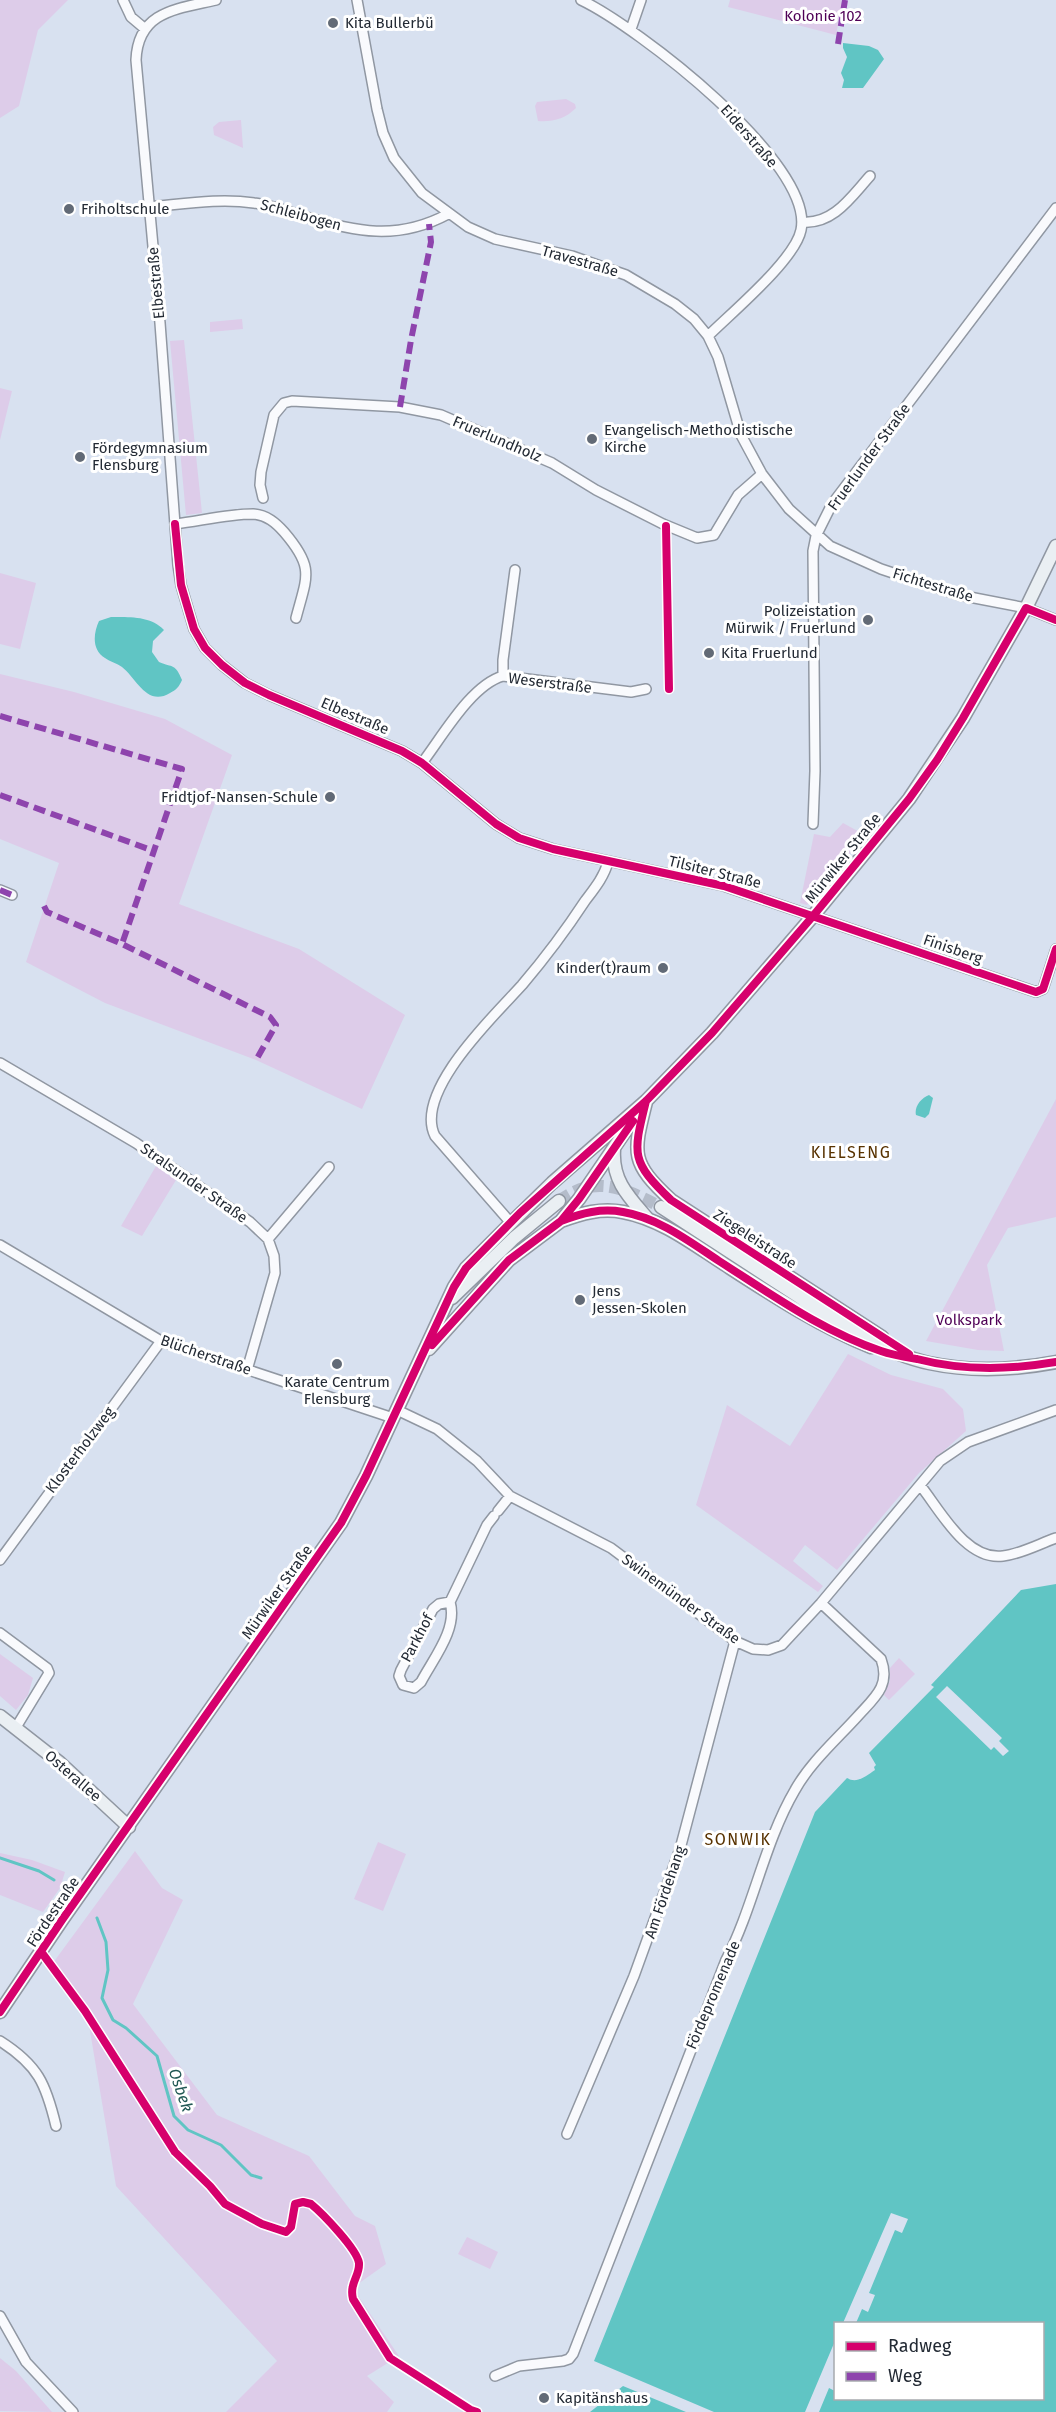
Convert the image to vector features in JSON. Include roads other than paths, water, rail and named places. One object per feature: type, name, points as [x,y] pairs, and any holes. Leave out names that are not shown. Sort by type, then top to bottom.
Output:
[{"type":"main road","name":"Mürwiker Straße","points":[[129,1827],[341,1523],[361,1486],[445,1305],[466,1268],[552,1183],[646,1101],[712,1032],[813,916],[909,799],[937,760],[1026,608],[1056,546]]},
{"type":"main road","name":"Mürwiker Straße","points":[[421,1358],[509,1260],[561,1221],[579,1199],[646,1101]]},
{"type":"main road","name":"Ziegeleistraße","points":[[646,1101],[636,1143],[638,1158],[650,1180],[671,1200],[919,1360]]},
{"type":"main road","points":[[614,1148],[618,1133],[633,1113]]},
{"type":"main road","name":"Ziegeleistraße","points":[[614,1148],[613,1165],[617,1178],[630,1199],[647,1219]]},
{"type":"main road","points":[[445,1305],[514,1238],[559,1201]]},
{"type":"main road","name":"Ziegeleistraße","points":[[661,1207],[843,1325],[884,1346],[919,1360]]},
{"type":"main road","name":"Ziegeleistraße","points":[[561,1221],[597,1210],[623,1212],[647,1219],[674,1232],[809,1318],[883,1352],[969,1368],[1005,1368],[1056,1362]]},
{"type":"main road","name":"Osterallee","points":[[0,1716],[60,1763],[129,1827]]},
{"type":"main road","name":"Fördestraße","points":[[0,2012],[129,1827]]},
{"type":"street","points":[[123,0],[131,17],[144,28],[168,11],[216,0]]},
{"type":"street","name":"Travestraße","points":[[357,0],[376,109],[383,134],[394,158],[410,180],[422,193],[468,227],[495,239],[572,256],[626,275],[675,304],[694,319],[708,336],[718,357],[741,435],[762,474],[789,509],[816,536]]},
{"type":"street","name":"Eiderstraße","points":[[581,0],[631,29],[695,79],[769,153],[794,196],[801,211],[802,222]]},
{"type":"street","points":[[631,29],[641,0]]},
{"type":"street","name":"Elbestraße","points":[[144,28],[136,47],[135,60],[181,585],[194,629],[206,648],[244,683],[402,751],[422,762],[479,812],[519,838],[608,862]]},
{"type":"street","points":[[708,336],[790,251],[798,239],[802,222],[813,223],[824,220],[839,211],[870,176]]},
{"type":"street","name":"Schleibogen","points":[[149,207],[242,201],[274,207],[334,225],[384,232],[406,231],[429,224],[448,214]]},
{"type":"street","name":"Fruerlunder Straße","points":[[813,824],[815,771],[813,551],[816,536],[832,504],[1056,208]]},
{"type":"street","name":"Fruerlundholz","points":[[263,498],[260,484],[261,472],[274,415],[284,403],[292,401],[400,407],[441,415],[534,454],[628,508],[697,538],[714,536],[738,495],[762,474]]},
{"type":"street","points":[[175,524],[253,514],[272,520],[301,552],[305,563],[304,586],[296,618]]},
{"type":"street","name":"Fichtestraße","points":[[816,536],[845,555],[881,569],[958,595],[1026,608],[1056,620]]},
{"type":"street","points":[[503,676],[515,570]]},
{"type":"street","name":"Weserstraße","points":[[422,762],[476,693],[486,684],[503,676],[621,691],[646,689]]},
{"type":"street","points":[[511,1222],[435,1136],[431,1127],[432,1108],[445,1080],[474,1036],[547,954],[601,878],[608,862]]},
{"type":"street","name":"Tilsiter Straße","points":[[608,862],[724,886],[813,916]]},
{"type":"street","points":[[0,891],[12,895]]},
{"type":"street","name":"Finisberg","points":[[813,916],[1036,992],[1043,989],[1056,949]]},
{"type":"street","name":"Stralsunder Straße","points":[[0,1063],[136,1143],[250,1222],[268,1239]]},
{"type":"street","points":[[247,1370],[275,1273],[274,1256],[268,1239],[328,1167]]},
{"type":"street","name":"Blücherstraße","points":[[0,1245],[161,1341],[247,1370],[395,1414]]},
{"type":"street","name":"Klosterholzweg","points":[[0,1560],[161,1341]]},
{"type":"street","name":"Swinemünder Straße","points":[[395,1414],[437,1429],[477,1461],[510,1496],[611,1548],[735,1641],[753,1649],[768,1650],[782,1645],[821,1603],[940,1461],[968,1442],[1056,1410]]},
{"type":"street","points":[[920,1485],[965,1543],[983,1555],[1012,1554],[1056,1538]]},
{"type":"street","name":"Parkhof","points":[[450,1602],[439,1604],[428,1616],[400,1670],[399,1676],[403,1685],[414,1688],[421,1682],[450,1628],[453,1611],[450,1602],[487,1525],[510,1496]]},
{"type":"street","name":"Fördepromenade","points":[[495,2376],[519,2366],[563,2361],[569,2359],[573,2354],[670,2100],[726,1960],[737,1939],[784,1812],[795,1790],[813,1766],[881,1690],[885,1670],[881,1659],[821,1603]]},
{"type":"street","points":[[0,1633],[47,1668],[49,1673],[15,1729]]},
{"type":"street","name":"Am Fördehang","points":[[567,2134],[634,1976],[680,1849],[735,1641]]},
{"type":"street","points":[[0,2041],[22,2055],[38,2073],[48,2093],[56,2126]]},
{"type":"street","points":[[0,2316],[26,2362],[73,2412]]},
{"type":"waterway","name":"Osbek","points":[[0,1858],[39,1871],[54,1880]]},
{"type":"waterway","name":"Osbek","points":[[97,1918],[106,1942],[108,1970],[102,1998],[113,2020],[126,2028],[157,2056],[174,2116],[188,2130],[221,2145],[251,2175],[261,2178]]},
{"type":"tunnel","points":[[559,1201],[572,1193],[597,1186],[635,1194],[661,1207]]},
{"type":"place","name":"Kita Bullerbü","points":[[333,23]]},
{"type":"place","name":"Friholtschule","points":[[69,209]]},
{"type":"place","name":"Evangelisch-Methodistische Kirche","points":[[592,439]]},
{"type":"place","name":"Fördegymnasium Flensburg","points":[[80,457]]},
{"type":"place","name":"Polizeistation Mürwik / Fruerlund","points":[[868,620]]},
{"type":"place","name":"Kita Fruerlund","points":[[709,653]]},
{"type":"place","name":"Fridtjof-Nansen-Schule","points":[[330,797]]},
{"type":"place","name":"Kinder(t)raum","points":[[663,968]]},
{"type":"place","name":"Jens Jessen-Skolen","points":[[580,1300]]},
{"type":"place","name":"Karate Centrum Flensburg","points":[[337,1364]]},
{"type":"place","name":"Kapitänshaus","points":[[544,2398]]},
{"type":"district","name":"KIELSENG","points":[[851,1152]]},
{"type":"district","name":"SONWIK","points":[[738,1839]]},
{"type":"park label","name":"Kolonie 102","points":[[823,16]]},
{"type":"park label","name":"Volkspark","points":[[969,1320]]}]
